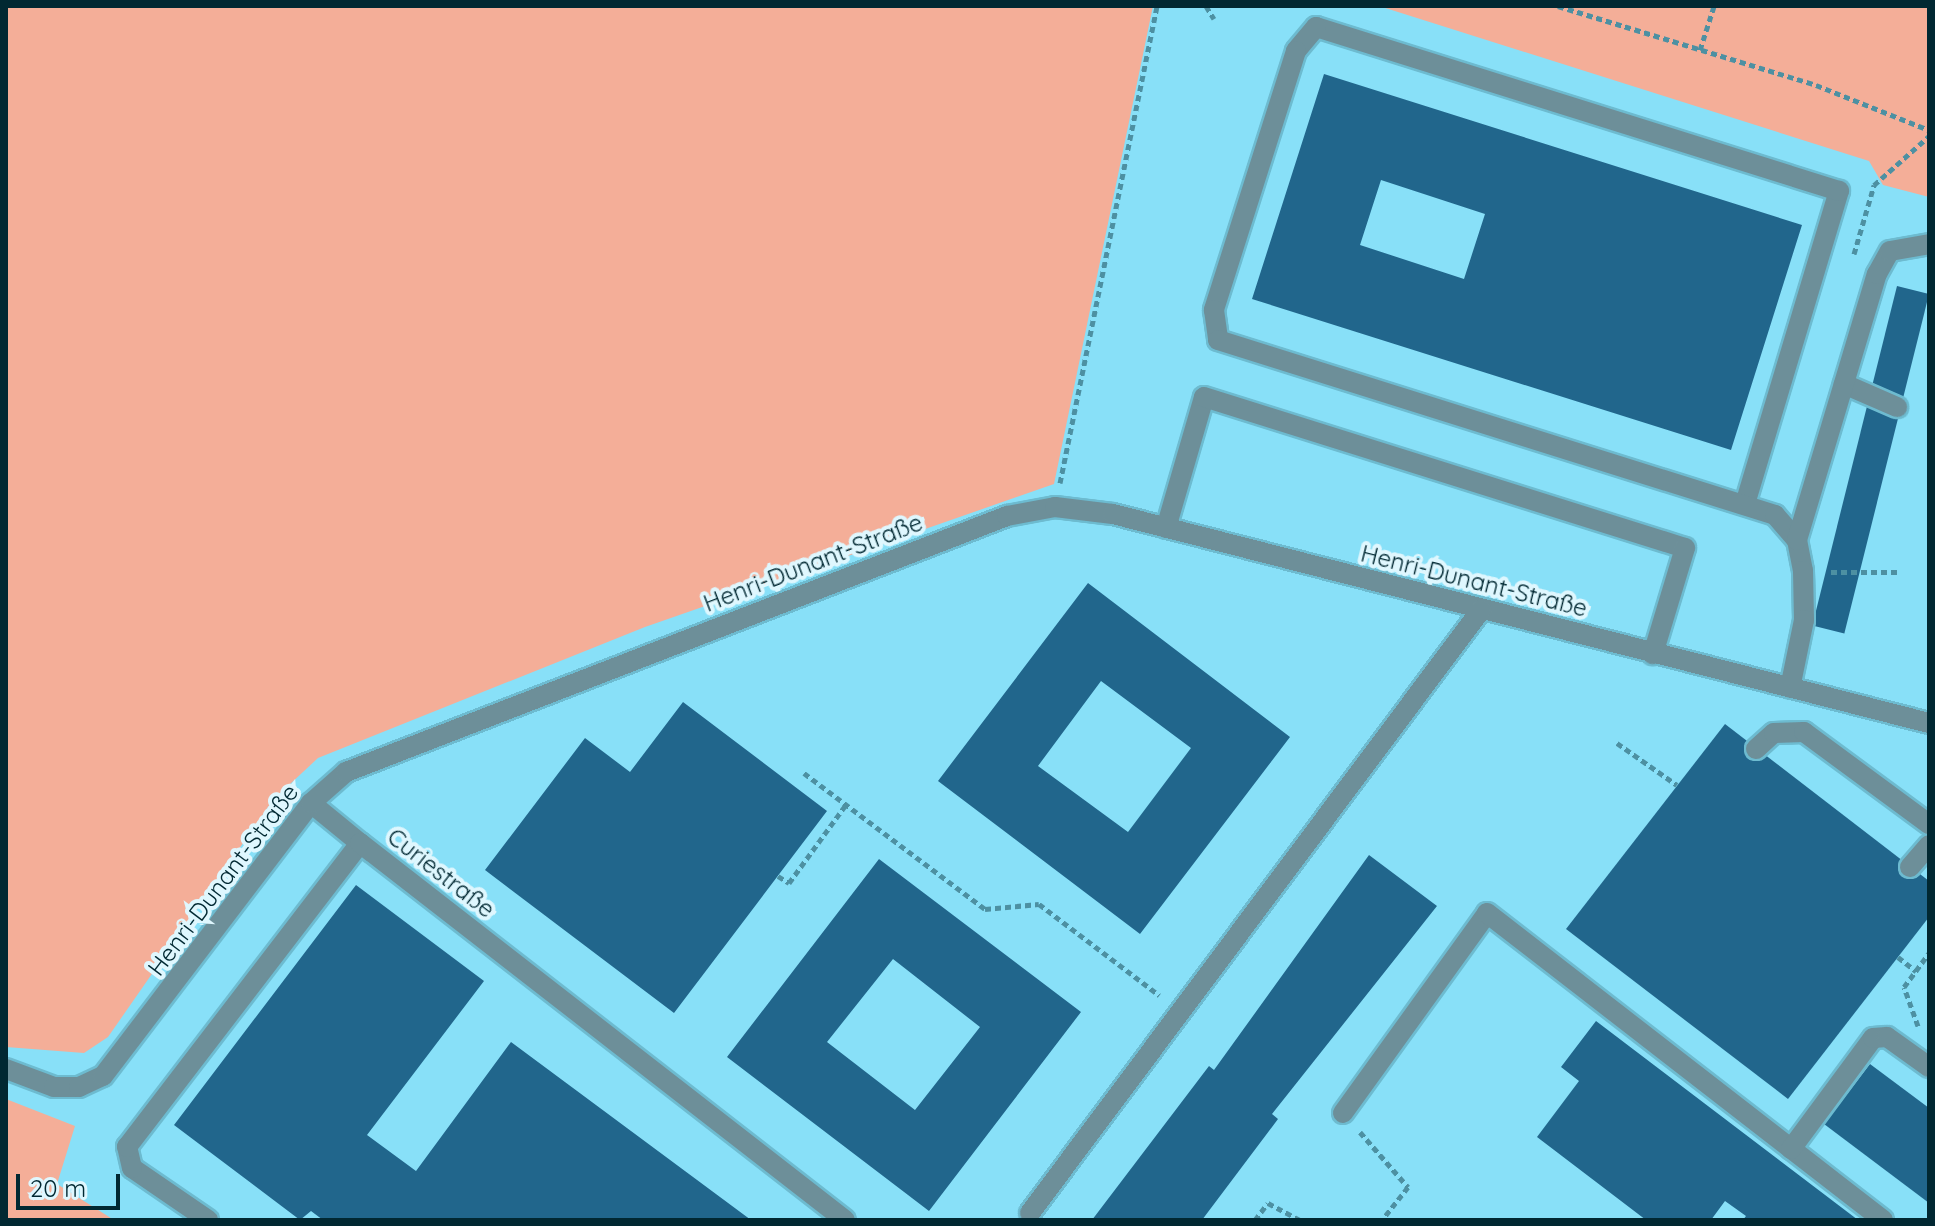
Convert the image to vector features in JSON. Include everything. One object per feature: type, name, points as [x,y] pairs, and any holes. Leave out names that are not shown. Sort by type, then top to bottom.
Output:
[{"type":"street","points":[[1752,506],[1839,191],[1316,27],[1296,51],[1214,310],[1218,340],[1752,506],[1775,515],[1797,540]]},
{"type":"street","points":[[1790,688],[1804,620],[1803,571],[1797,540],[1844,384],[1890,251],[1929,244]]},
{"type":"street","points":[[1844,384],[1897,407]]},
{"type":"street","points":[[1166,528],[1204,397],[1685,548],[1653,654]]},
{"type":"street","name":"Henri-Dunant-Straße","points":[[6,1069],[54,1087],[79,1087],[103,1076],[121,1060],[311,803],[346,772],[391,751],[1007,516],[1055,507],[1166,528],[1929,723]]},
{"type":"street","points":[[1030,1213],[1481,610]]},
{"type":"street","points":[[1756,749],[1774,733],[1804,732],[1929,824]]},
{"type":"street","points":[[311,803],[360,843]]},
{"type":"street","name":"Curiestraße","points":[[208,1220],[132,1168],[127,1147],[360,843],[845,1220]]},
{"type":"street","points":[[1910,867],[1929,845]]},
{"type":"street","points":[[1343,1113],[1487,913],[1883,1220]]},
{"type":"street","points":[[1791,1149],[1873,1038],[1887,1037],[1929,1067]]},
{"type":"path","points":[[1055,507],[1157,6]]},
{"type":"path","points":[[1206,6],[1214,19]]},
{"type":"path","points":[[1558,6],[1816,85],[1929,130]]},
{"type":"path","points":[[1700,50],[1714,6]]},
{"type":"path","points":[[1910,150],[1929,136]]},
{"type":"path","points":[[1803,571],[1898,572]]},
{"type":"path","points":[[1617,743],[1677,785]]},
{"type":"path","points":[[804,773],[985,909],[1039,904],[1182,1013]]},
{"type":"path","points":[[778,876],[789,883],[845,806]]},
{"type":"path","points":[[1922,1036],[1904,987],[1929,953]]},
{"type":"path","points":[[1898,957],[1916,971]]},
{"type":"path","points":[[1343,1113],[1408,1187],[1382,1220]]},
{"type":"path","points":[[1255,1220],[1268,1203],[1300,1220]]},
{"type":"shaded area","points":[[6,6],[1153,6],[1054,484],[645,627],[318,758],[273,800],[108,1037],[84,1053],[6,1047]]},
{"type":"shaded area","points":[[1379,6],[1929,6],[1929,197],[1883,185],[1869,161]]},
{"type":"shaded area","points":[[6,1099],[75,1126],[57,1184],[114,1220],[6,1220]]},
{"type":"building","points":[[1324,74],[1802,225],[1731,450],[1252,299]],"holes":[[[1381,180],[1485,214],[1464,279],[1360,245]]]},
{"type":"building","points":[[1897,286],[1929,294],[1844,634],[1812,626]]},
{"type":"building","points":[[1088,583],[1290,737],[1140,934],[938,781]],"holes":[[[1101,681],[1191,748],[1128,832],[1038,766]]]},
{"type":"building","points":[[683,702],[827,811],[674,1013],[485,870],[585,738],[630,772]]},
{"type":"building","points":[[1725,724],[1929,881],[1929,917],[1788,1099],[1566,929]]},
{"type":"building","points":[[1369,855],[1437,906],[1272,1114],[1278,1119],[1202,1220],[1092,1220],[1209,1066],[1214,1070]]},
{"type":"building","points":[[879,859],[1081,1012],[929,1211],[727,1057]],"holes":[[[893,959],[980,1027],[915,1110],[827,1042]]]},
{"type":"building","points":[[356,885],[484,981],[367,1135],[416,1171],[511,1042],[751,1220],[323,1220],[311,1211],[300,1220],[174,1125]]},
{"type":"building","points":[[1596,1021],[1858,1220],[1743,1220],[1746,1216],[1725,1201],[1711,1220],[1646,1220],[1537,1137],[1579,1081],[1561,1067]]},
{"type":"building","points":[[1870,1064],[1929,1108],[1929,1203],[1824,1124]]}]
